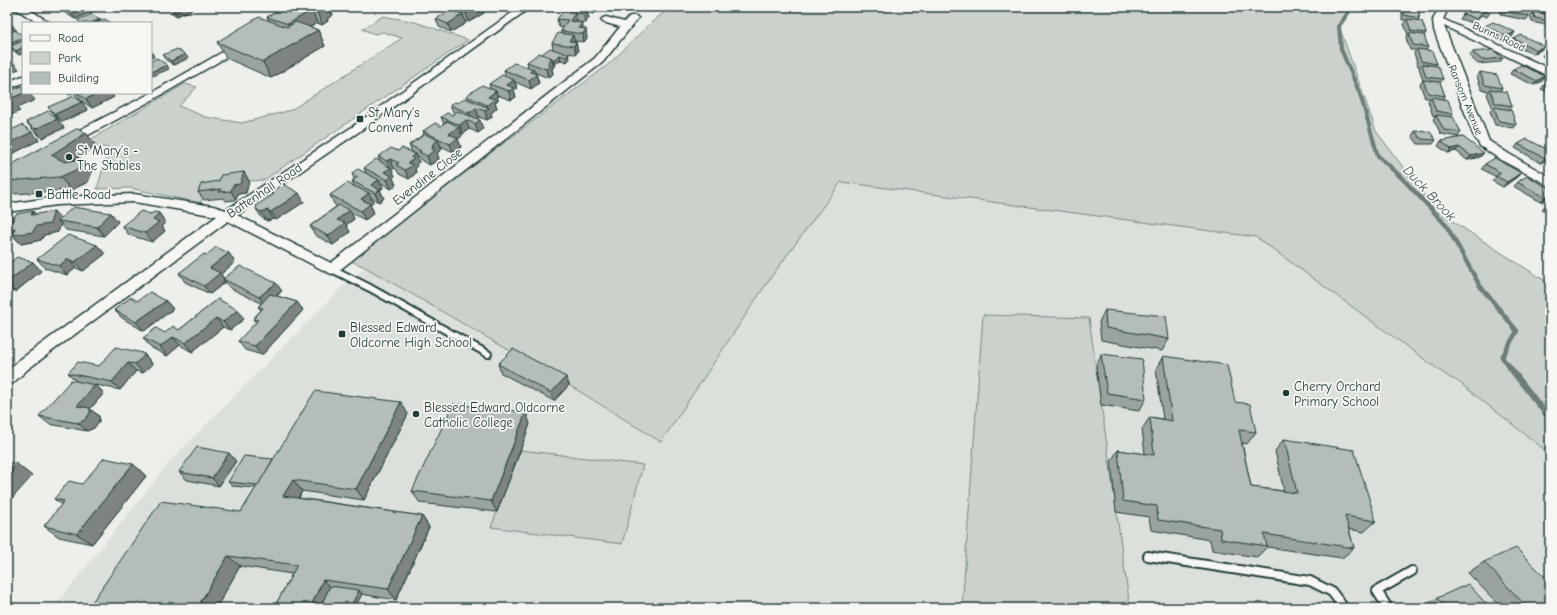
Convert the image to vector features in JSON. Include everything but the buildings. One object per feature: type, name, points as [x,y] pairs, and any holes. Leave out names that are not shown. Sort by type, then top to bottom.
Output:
[{"type":"street","points":[[7,9],[13,7]]},
{"type":"street","points":[[19,7],[42,22]]},
{"type":"street","name":"Battenhall Road","points":[[7,380],[22,366],[227,215],[356,129],[526,7]]},
{"type":"street","points":[[1438,20],[1444,7]]},
{"type":"street","points":[[1532,7],[1550,10]]},
{"type":"street","name":"Evendine Close","points":[[332,269],[598,60],[630,22],[606,20]]},
{"type":"street","name":"Bunns Road","points":[[1438,20],[1550,73]]},
{"type":"street","name":"Ransom Avenue","points":[[1438,20],[1439,30],[1479,134],[1484,143],[1505,157],[1550,182]]},
{"type":"street","points":[[152,94],[252,38]]},
{"type":"street","points":[[7,86],[22,79]]},
{"type":"street","points":[[55,148],[150,95]]},
{"type":"street","points":[[7,208],[57,201],[134,198],[213,210],[227,215],[332,269]]},
{"type":"lane","points":[[332,269],[488,354]]},
{"type":"lane","points":[[1148,556],[1310,581],[1332,592],[1344,608]]},
{"type":"lane","points":[[1388,608],[1377,591],[1412,571]]},
{"type":"shaded area","points":[[841,182],[1257,237],[1450,378],[1455,380],[1550,454],[1550,608],[1130,608],[1089,318],[983,315],[962,608],[53,608],[172,459],[344,285],[365,267],[569,385],[661,442],[769,280]]},
{"type":"green space","points":[[671,7],[1352,7],[1339,26],[1376,131],[1435,210],[1550,284],[1550,454],[1456,380],[1450,378],[1256,237],[841,182],[769,280],[661,442],[569,385],[365,267],[348,260],[609,64],[652,22]]},
{"type":"green space","points":[[383,16],[415,22],[468,40],[264,180],[249,181],[206,192],[200,203],[130,188],[97,189],[109,148],[96,146],[88,141],[185,84],[197,87],[179,106],[205,117],[242,123],[291,110],[402,38],[383,32],[375,34],[362,29]]},
{"type":"green space","points":[[983,315],[1089,318],[1130,608],[962,608]]},
{"type":"green space","points":[[521,450],[643,465],[622,544],[491,527]]},
{"type":"waterway","name":"Duck Brook","points":[[1352,7],[1339,26],[1341,49],[1360,94],[1378,156],[1386,163]]},
{"type":"waterway","name":"Duck Brook","points":[[1385,162],[1446,225],[1480,286],[1517,331],[1502,357],[1508,365]]},
{"type":"waterway","name":"Duck Brook","points":[[1507,364],[1550,419]]},
{"type":"place","name":"St Mary's Convent","points":[[360,119]]},
{"type":"place","name":"St Mary's - The Stables","points":[[69,157]]},
{"type":"place","name":"Battle Road","points":[[39,194]]},
{"type":"place","name":"Blessed Edward Oldcorne High School","points":[[342,334]]},
{"type":"place","name":"Cherry Orchard Primary School","points":[[1286,393]]},
{"type":"place","name":"Blessed Edward Oldcorne Catholic College","points":[[416,414]]}]
